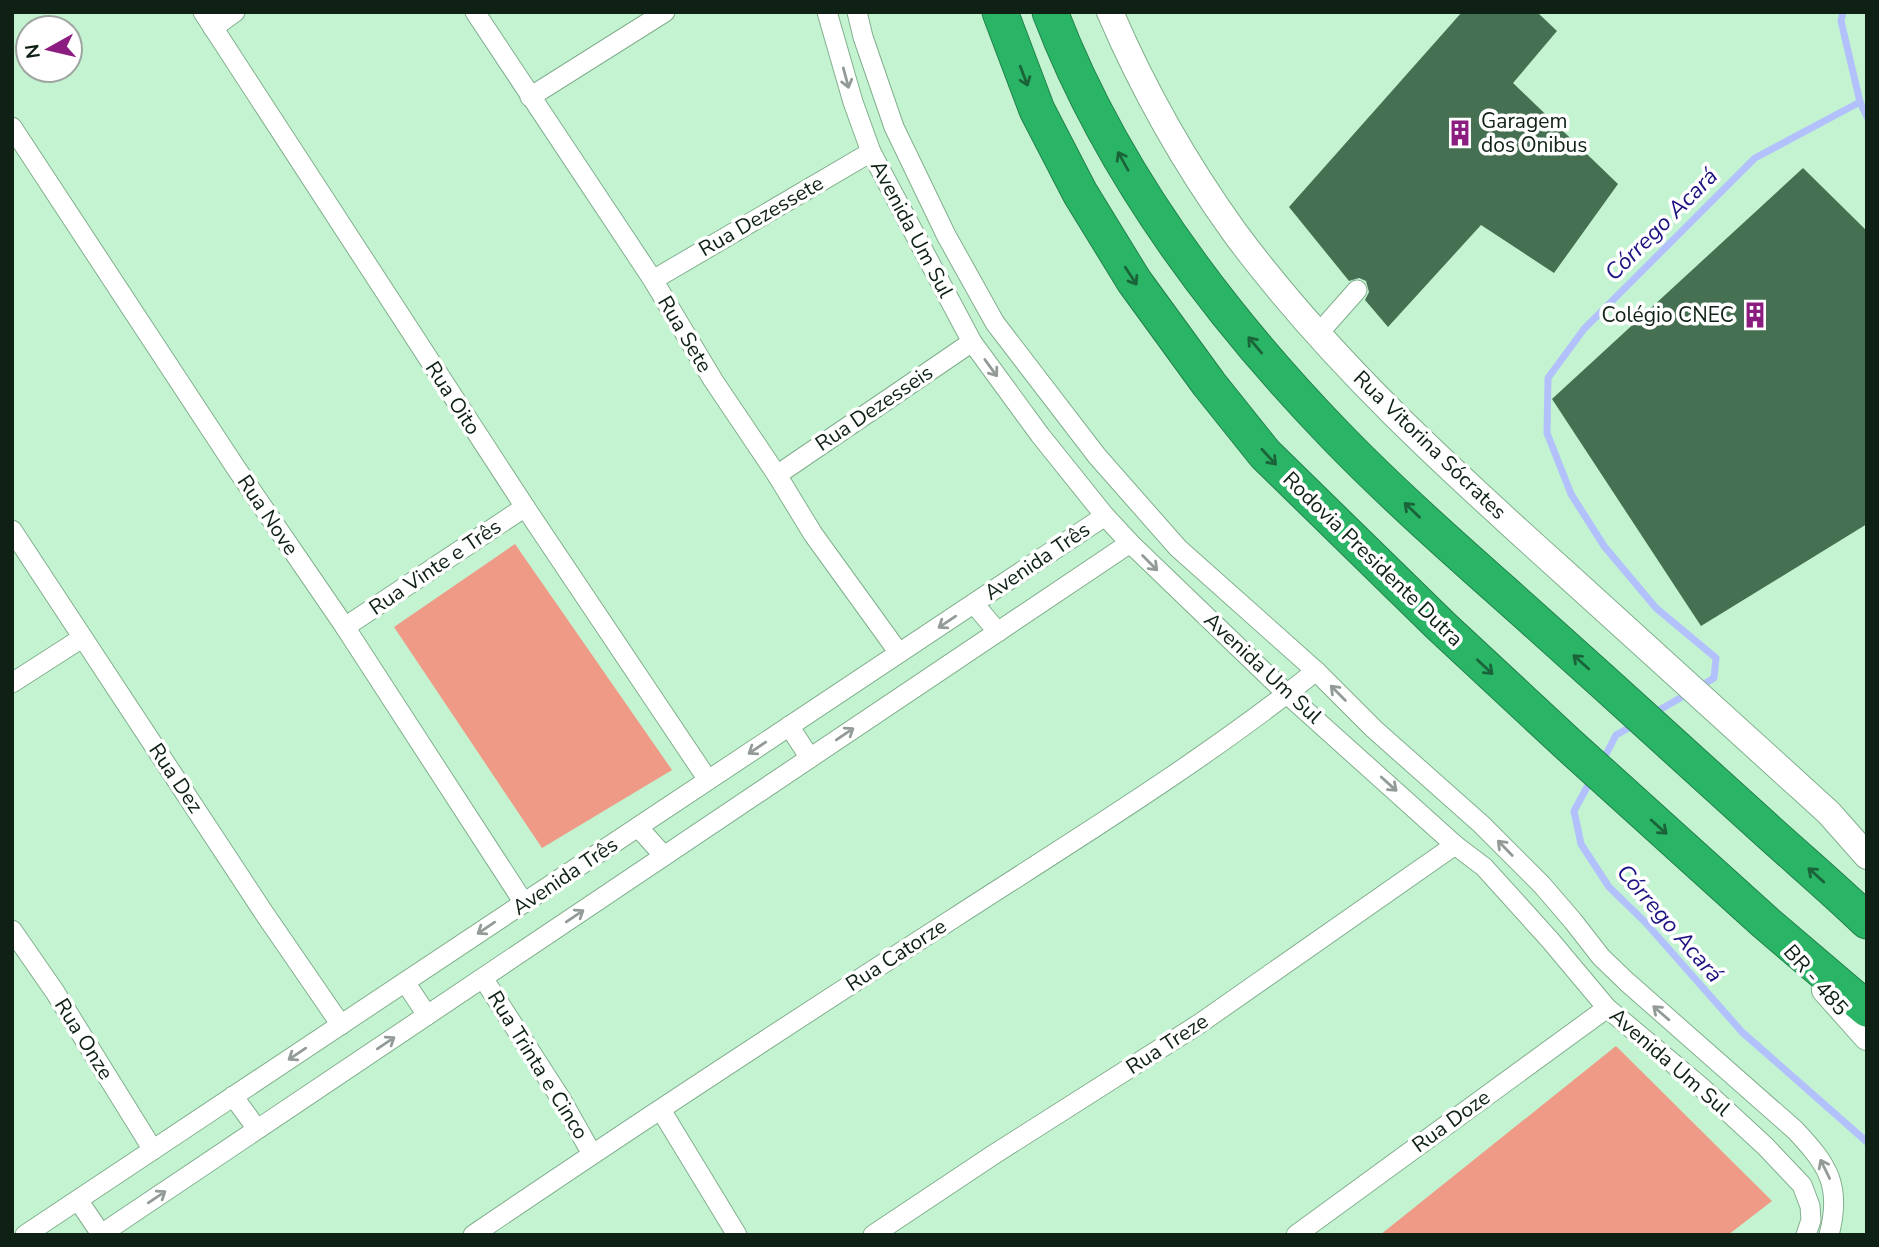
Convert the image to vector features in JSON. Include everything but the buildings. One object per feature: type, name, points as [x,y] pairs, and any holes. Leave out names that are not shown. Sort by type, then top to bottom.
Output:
[{"type":"highway","name":"Rodovia Presidente Dutra","points":[[1000,12],[1037,110],[1080,193],[1134,281],[1209,384],[1265,454],[1441,626],[1597,770],[1766,923],[1867,1009]]},
{"type":"highway","points":[[1051,12],[1062,43],[1097,114],[1135,181],[1174,242],[1230,316],[1289,386],[1338,438],[1426,523],[1867,921]]},
{"type":"street","points":[[208,20],[235,12]]},
{"type":"street","name":"Rua Sete","points":[[475,12],[653,280],[713,380],[813,534],[899,653]]},
{"type":"street","points":[[530,97],[665,12]]},
{"type":"street","name":"Avenida Um Sul","points":[[827,12],[853,102],[871,152],[972,342],[1040,435],[1130,543],[1287,694],[1455,845],[1484,867],[1607,1008],[1700,1086],[1765,1146],[1802,1185],[1810,1206],[1811,1220],[1805,1235]]},
{"type":"street","name":"Avenida Um Sul","points":[[857,12],[894,127],[946,235],[995,323],[1070,421],[1134,500],[1178,548],[1235,602],[1316,671],[1374,729],[1482,824],[1542,885],[1601,957],[1795,1130],[1817,1154],[1829,1175],[1835,1197],[1829,1235]]},
{"type":"street","name":"Rua Vitorina Sócrates","points":[[1110,12],[1128,55],[1198,176],[1235,233],[1318,334],[1394,415],[1829,813]]},
{"type":"street","name":"Rua Oito","points":[[208,20],[525,508],[708,780]]},
{"type":"street","points":[[836,40],[863,37]]},
{"type":"street","name":"Rua Nove","points":[[16,141],[345,627],[524,903]]},
{"type":"street","name":"Rua Dezessete","points":[[653,280],[871,152]]},
{"type":"street","points":[[921,246],[946,235]]},
{"type":"street","points":[[1318,334],[1357,290]]},
{"type":"street","name":"Rua Dezesseis","points":[[777,475],[972,342]]},
{"type":"street","points":[[1040,435],[1070,421]]},
{"type":"street","name":"Rua Vinte e Três","points":[[345,627],[525,508]]},
{"type":"street","name":"Avenida Três","points":[[25,1235],[1105,516]]},
{"type":"street","name":"Rua Dez","points":[[12,530],[264,914],[341,1025]]},
{"type":"street","name":"Avenida Três","points":[[100,1235],[1130,543]]},
{"type":"street","points":[[1212,620],[1235,602]]},
{"type":"street","points":[[974,604],[998,632]]},
{"type":"street","points":[[12,683],[82,638]]},
{"type":"street","name":"Rua Catorze","points":[[473,1235],[772,1034],[1221,742],[1316,671]]},
{"type":"street","points":[[789,726],[810,758]]},
{"type":"street","points":[[1353,752],[1374,729]]},
{"type":"street","points":[[1829,813],[1867,832]]},
{"type":"street","points":[[1829,813],[1867,856]]},
{"type":"street","points":[[638,827],[664,856]]},
{"type":"street","name":"Rua Treze","points":[[873,1235],[1199,1024],[1455,845]]},
{"type":"street","name":"BR - 485","points":[[1766,923],[1867,1037]]},
{"type":"street","name":"Rua Onze","points":[[12,930],[55,992],[153,1150]]},
{"type":"street","name":"Rua Trinta e Cinco","points":[[483,978],[593,1154]]},
{"type":"street","points":[[405,982],[427,1015]]},
{"type":"street","name":"Rua Doze","points":[[1296,1235],[1607,1008]]},
{"type":"street","points":[[233,1096],[257,1129]]},
{"type":"street","points":[[661,1110],[737,1235]]},
{"type":"street","points":[[78,1200],[100,1235]]},
{"type":"shaded area","points":[[515,544],[672,770],[542,848],[394,627]]},
{"type":"shaded area","points":[[1616,1046],[1772,1201],[1728,1235],[1380,1235]]},
{"type":"waterway","points":[[1843,12],[1841,21],[1860,102],[1867,117]]},
{"type":"waterway","name":"Córrego Acará","points":[[1699,687],[1714,678],[1716,658],[1656,608],[1604,546],[1571,494],[1547,433],[1548,378],[1584,329],[1755,158],[1860,102]]},
{"type":"waterway","name":"Córrego Acará","points":[[1654,713],[1689,693]]},
{"type":"waterway","name":"Córrego Acará","points":[[1602,762],[1616,735],[1634,725]]},
{"type":"waterway","name":"Córrego Acará","points":[[1592,778],[1574,811],[1581,844],[1609,887],[1645,922],[1742,1032],[1867,1142]]},
{"type":"place","name":"Garagem dos Onibus","points":[[1460,133]]},
{"type":"place","name":"Colégio CNEC","points":[[1755,315]]}]
